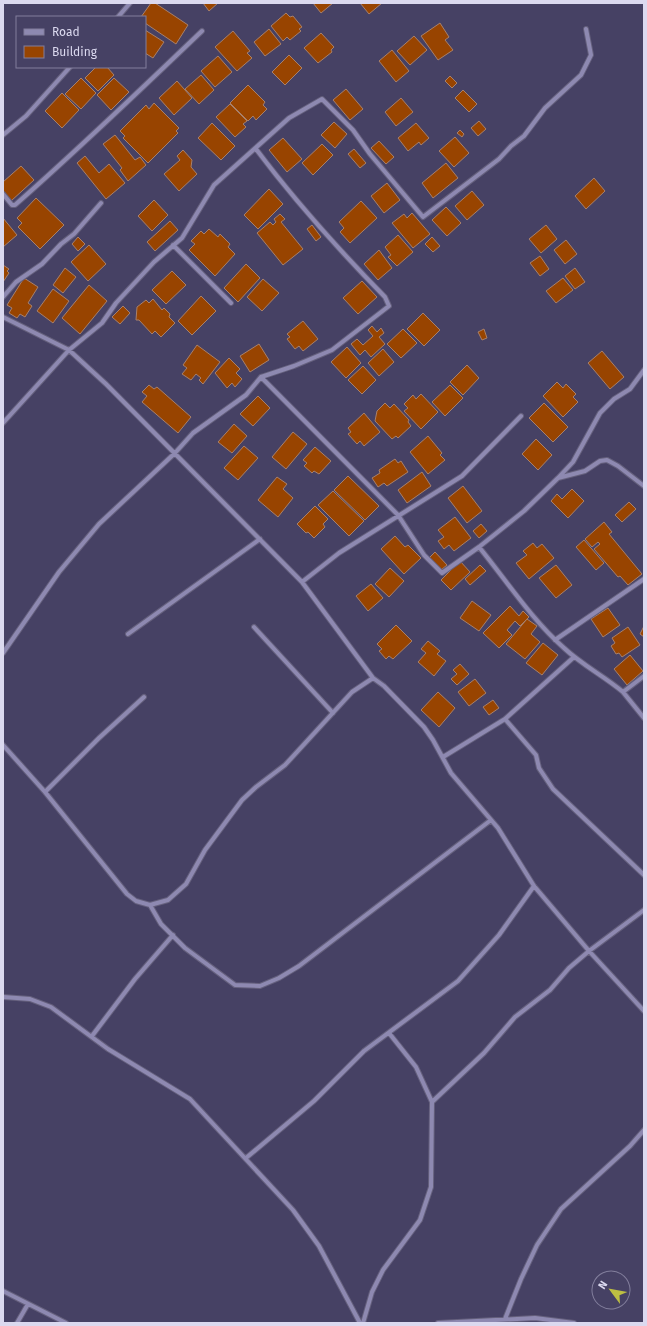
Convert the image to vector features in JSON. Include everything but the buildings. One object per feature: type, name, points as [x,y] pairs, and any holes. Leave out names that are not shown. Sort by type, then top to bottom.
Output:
[{"type":"street","points":[[119,16],[130,3]]},
{"type":"street","points":[[3,423],[69,350],[102,323],[116,303],[142,275],[182,238],[214,185],[289,118],[322,99],[353,130],[370,154],[423,217],[499,159],[511,146],[524,136],[545,108],[581,75],[591,55],[586,28]]},
{"type":"street","points":[[3,194],[12,205],[15,205],[73,154],[202,31]]},
{"type":"street","points":[[3,135],[30,113],[69,68]]},
{"type":"street","points":[[3,653],[59,572],[99,524],[175,453],[193,433],[246,395],[261,376],[294,366],[332,350],[389,306],[384,297],[329,238],[280,181],[256,149]]},
{"type":"street","points":[[3,297],[16,282],[42,264],[61,244],[74,234],[101,203]]},
{"type":"street","points":[[173,245],[231,303]]},
{"type":"street","points":[[3,317],[69,350],[175,453],[302,582],[373,678],[384,686],[424,726],[451,773],[491,820],[534,886],[589,951],[644,1011]]},
{"type":"street","points":[[261,376],[398,515],[424,555],[442,573],[479,547],[524,511],[558,478],[573,462],[600,414],[614,399],[630,390],[644,370]]},
{"type":"street","points":[[302,582],[338,553],[462,476],[521,416]]},
{"type":"street","points":[[558,478],[585,471],[600,460],[607,460],[618,466],[644,486]]},
{"type":"street","points":[[128,634],[260,539]]},
{"type":"street","points":[[479,547],[556,640],[574,657],[605,677],[623,692],[644,718]]},
{"type":"street","points":[[556,640],[644,579]]},
{"type":"street","points":[[254,627],[333,713]]},
{"type":"street","points":[[443,757],[505,719],[574,657]]},
{"type":"street","points":[[623,692],[644,676]]},
{"type":"street","points":[[3,745],[45,792],[127,894],[136,901],[150,905],[168,900],[186,884],[205,850],[242,800],[256,787],[285,766],[352,692],[373,678]]},
{"type":"street","points":[[45,792],[99,738],[144,697]]},
{"type":"street","points":[[505,719],[536,755],[539,768],[553,789],[644,875]]},
{"type":"street","points":[[150,905],[161,924],[184,948],[235,985],[260,986],[299,966],[491,820]]},
{"type":"street","points":[[246,1158],[314,1101],[364,1050],[458,982],[499,935],[534,886]]},
{"type":"street","points":[[432,1102],[484,1053],[515,1017],[550,990],[570,968],[589,951],[644,910]]},
{"type":"street","points":[[92,1036],[135,979],[173,935]]},
{"type":"street","points":[[3,997],[30,999],[51,1007],[108,1049],[190,1099],[293,1210],[320,1246],[360,1323]]},
{"type":"street","points":[[363,1323],[372,1292],[383,1270],[420,1220],[431,1187],[432,1102],[416,1067],[389,1032]]},
{"type":"street","points":[[505,1319],[537,1245],[561,1209],[630,1146],[644,1130]]},
{"type":"street","points":[[3,1291],[66,1323]]},
{"type":"street","points":[[17,1323],[28,1304]]},
{"type":"street","points":[[438,1323],[535,1318],[574,1323]]}]
